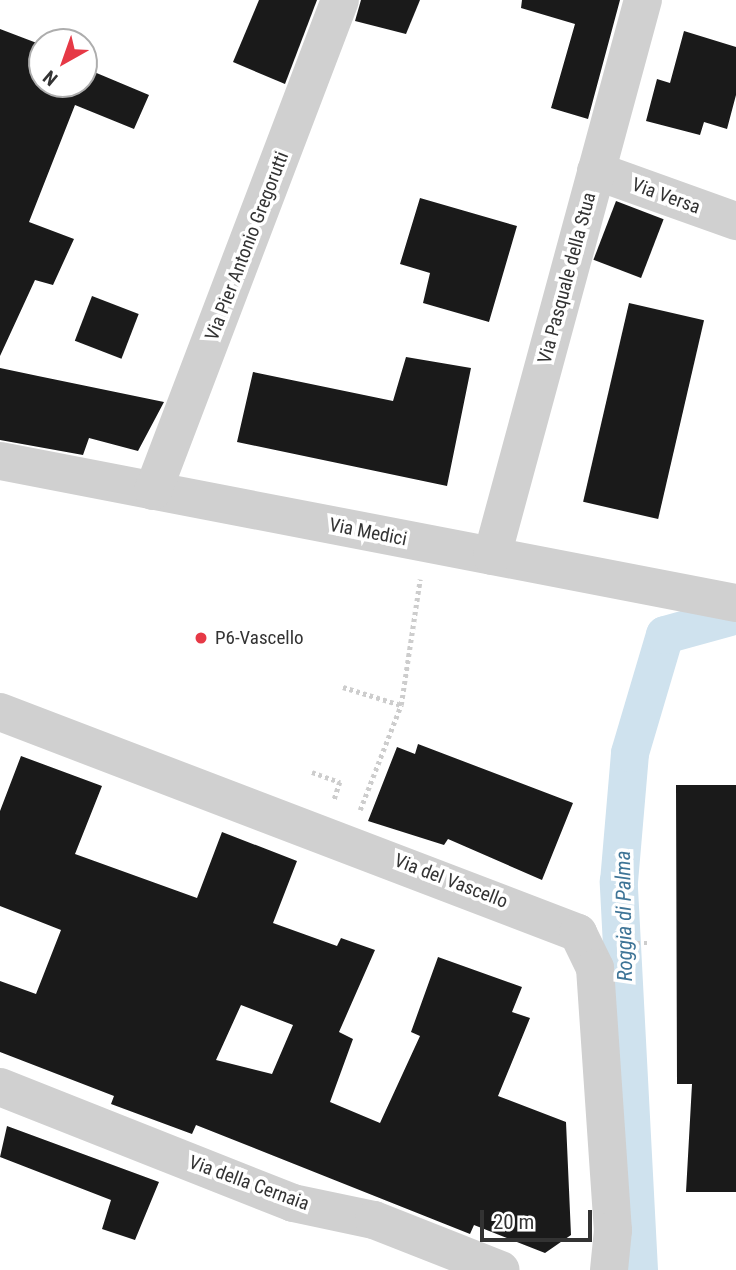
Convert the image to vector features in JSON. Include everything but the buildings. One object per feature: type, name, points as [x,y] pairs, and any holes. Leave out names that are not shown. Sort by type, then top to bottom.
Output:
[{"type":"street","name":"Via Pier Antonio Gregorutti","points":[[153,491],[340,0]]},
{"type":"street","name":"Via Pasquale della Stua","points":[[492,556],[643,0]]},
{"type":"street","name":"Via Versa","points":[[596,171],[736,221]]},
{"type":"street","name":"Via Medici","points":[[0,461],[736,603]]},
{"type":"street","name":"Via del Vascello","points":[[0,712],[578,933],[595,968],[613,1230],[609,1270]]},
{"type":"street","name":"Via della Cernaia","points":[[0,1087],[293,1203],[374,1220],[501,1270]]},
{"type":"path","points":[[357,818],[401,705],[422,570]]},
{"type":"path","points":[[343,687],[401,705]]},
{"type":"path","points":[[630,943],[647,943]]},
{"type":"waterway","name":"Roggia di Palma","points":[[639,1270],[619,882],[630,753],[665,635],[730,617]]},
{"type":"place","name":"P6-Vascello","points":[[201,638]]}]
